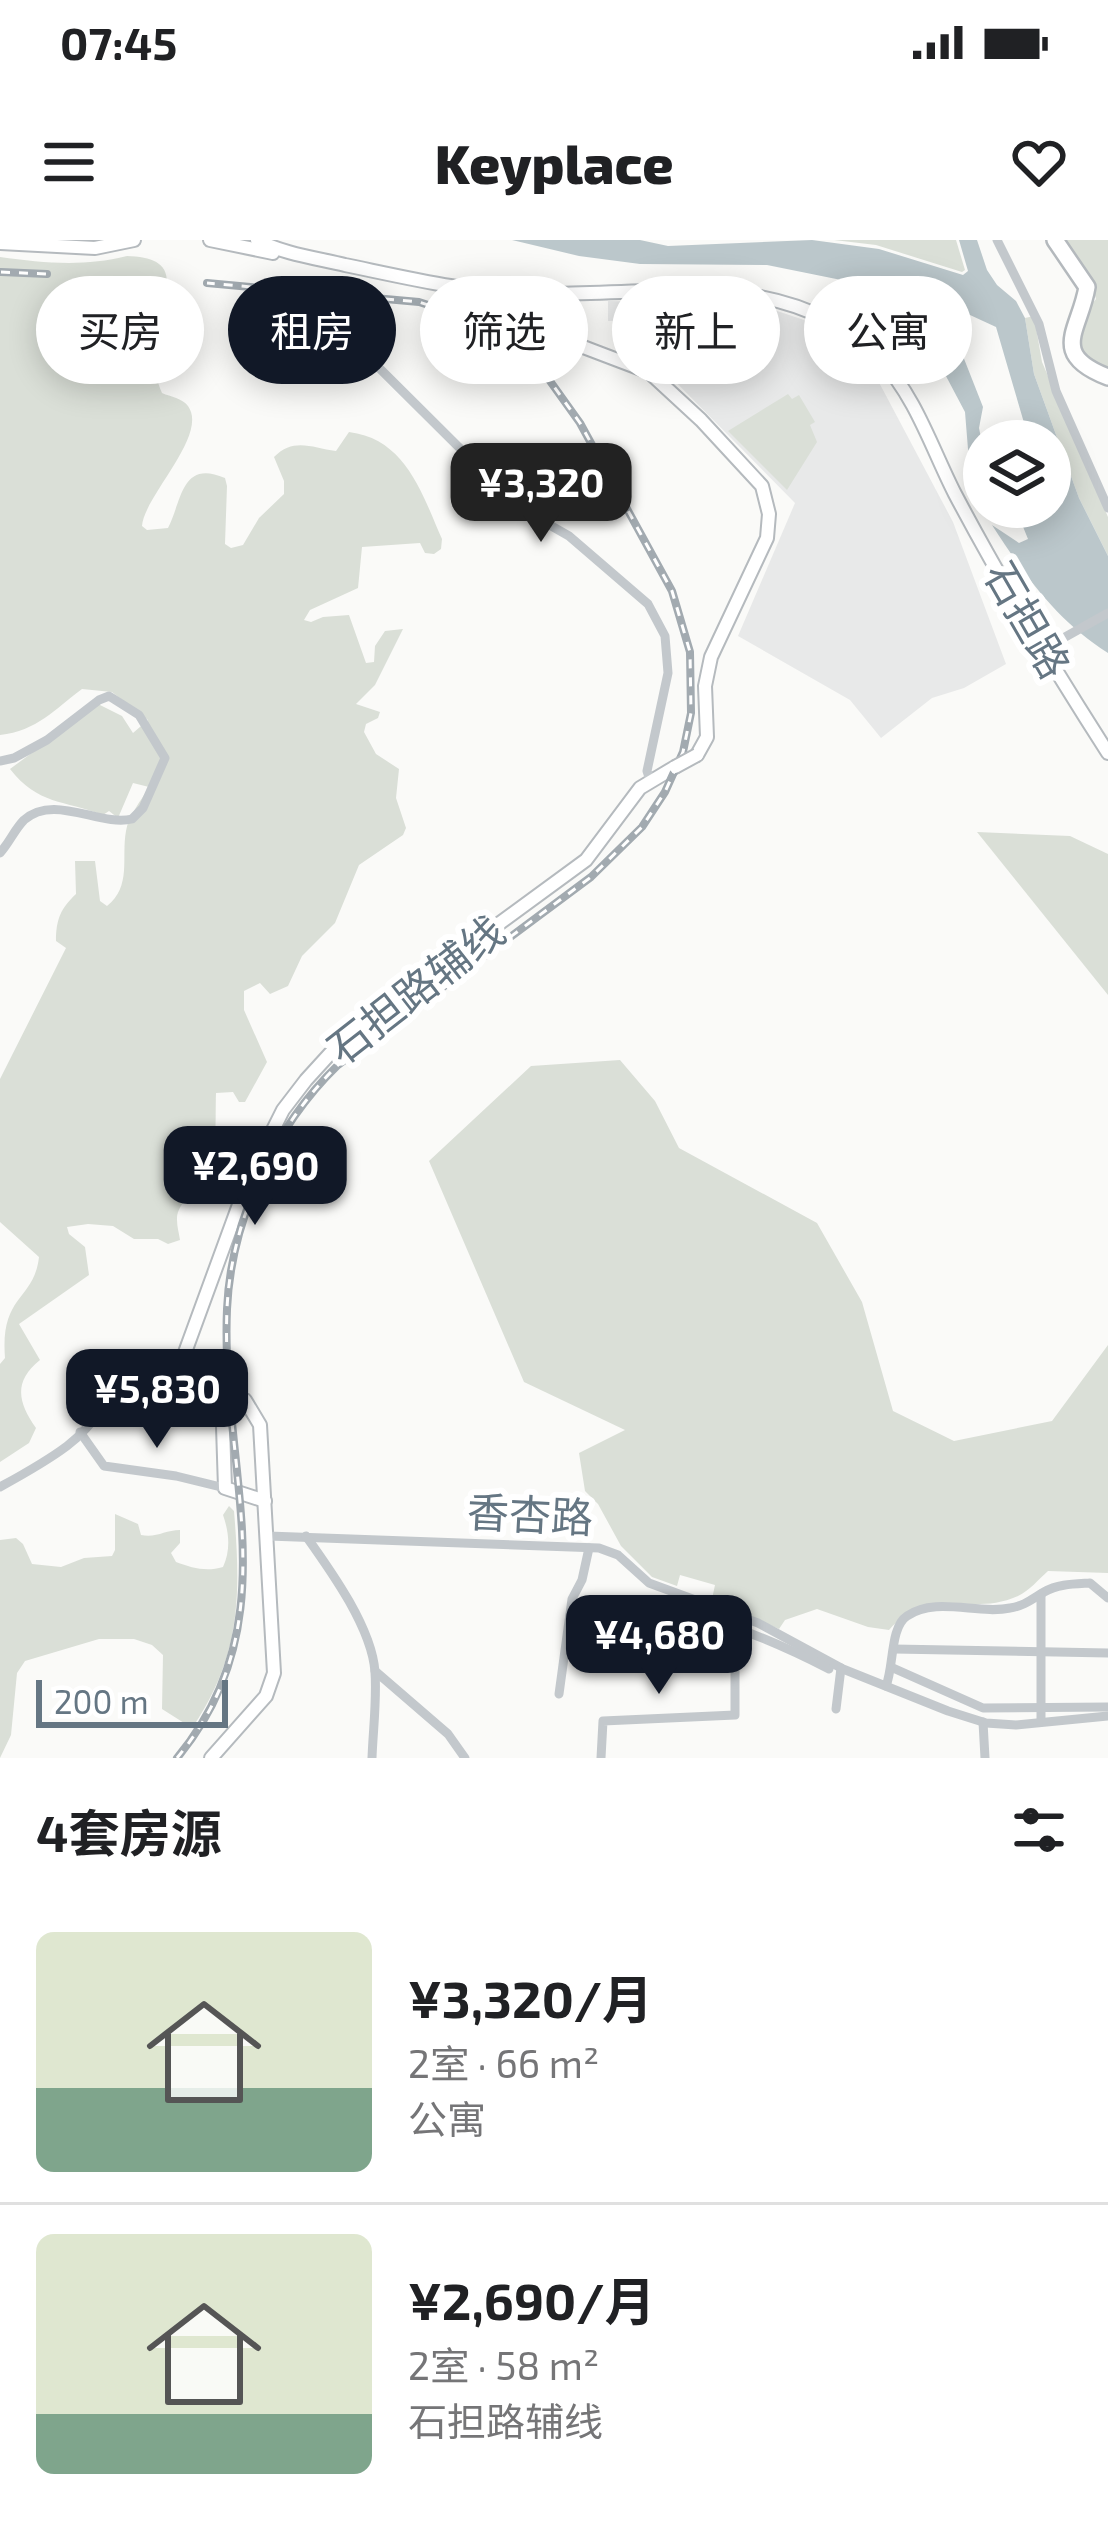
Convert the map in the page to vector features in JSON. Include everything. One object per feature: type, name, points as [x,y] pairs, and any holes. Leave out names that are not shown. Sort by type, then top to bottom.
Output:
[{"type":"highway","points":[[1054,240],[1087,287],[1070,340],[1075,355],[1093,372],[1108,377]]},
{"type":"main road","points":[[0,244],[134,240]]},
{"type":"main road","points":[[210,240],[288,252]]},
{"type":"main road","name":"石担路","points":[[263,243],[420,280]]},
{"type":"main road","name":"石担路","points":[[588,293],[728,291],[785,301],[838,325],[880,359],[906,394],[955,494],[1042,650],[1108,753]]},
{"type":"main road","name":"石担路辅线","points":[[180,1366],[248,1180],[283,1110],[306,1080],[374,1016],[586,860],[640,788],[698,755],[707,737],[705,686],[711,657],[767,538],[770,514],[761,486],[734,454],[649,373],[588,349]]},
{"type":"main road","points":[[180,1366],[193,1386],[245,1400],[258,1416],[266,1501],[275,1656],[272,1685],[211,1758]]},
{"type":"main road","points":[[222,1396],[225,1488],[266,1501]]},
{"type":"street","points":[[997,240],[1039,324],[1052,380],[1108,508]]},
{"type":"street","points":[[395,384],[520,508],[569,536],[648,604],[664,636],[668,673],[647,771],[650,780]]},
{"type":"street","points":[[1042,650],[1108,613]]},
{"type":"street","points":[[0,761],[27,752],[109,696],[139,715],[165,758],[143,808],[132,819],[116,821],[67,811],[39,813],[23,821],[0,853]]},
{"type":"street","points":[[0,1486],[70,1444],[130,1378],[154,1365],[180,1366]]},
{"type":"street","points":[[80,1432],[104,1466],[225,1488]]},
{"type":"street","name":"香杏路","points":[[268,1536],[589,1548],[619,1556],[650,1583],[758,1623],[840,1671],[983,1722],[1041,1722],[1108,1711]]},
{"type":"street","points":[[306,1536],[350,1604],[375,1670],[372,1758]]},
{"type":"street","points":[[559,1694],[572,1599],[583,1580],[589,1548]]},
{"type":"street","points":[[886,1686],[893,1668],[896,1629],[915,1613],[934,1607],[1006,1610],[1060,1586],[1090,1583],[1108,1598]]},
{"type":"street","points":[[1041,1594],[1041,1722]]},
{"type":"street","points":[[621,1602],[647,1604],[741,1629],[840,1671],[836,1709]]},
{"type":"street","points":[[601,1758],[603,1720],[736,1714],[735,1658],[741,1629]]},
{"type":"street","points":[[894,1649],[1108,1653]]},
{"type":"street","points":[[893,1668],[982,1708],[1108,1711]]},
{"type":"street","points":[[375,1670],[448,1734],[465,1758]]},
{"type":"street","points":[[983,1722],[985,1758]]},
{"type":"shaded area","points":[[512,240],[640,240],[668,246],[812,240],[879,249],[963,275],[968,271],[959,240],[977,240],[987,270],[1025,318],[1034,374],[1051,420],[1023,420],[996,327],[972,316],[972,276],[821,276],[767,265],[640,264]]},
{"type":"shaded area","points":[[834,240],[956,240],[965,270],[876,245]]},
{"type":"shaded area","points":[[1061,240],[1108,240],[1108,373],[1077,352],[1079,320],[1096,299],[1089,276]]},
{"type":"shaded area","points":[[0,257],[95,262],[147,258],[161,266],[166,276],[36,276],[36,384],[159,384],[162,393],[186,403],[192,418],[190,433],[145,513],[142,526],[147,530],[168,528],[191,478],[210,474],[225,478],[227,486],[225,544],[231,548],[243,545],[259,518],[284,494],[274,457],[296,446],[336,451],[349,432],[385,445],[398,457],[442,539],[441,549],[434,554],[425,553],[420,543],[362,547],[358,588],[310,610],[304,620],[349,615],[366,663],[374,662],[375,646],[385,631],[403,629],[375,685],[356,704],[380,712],[364,732],[376,754],[399,769],[396,798],[406,828],[403,835],[359,865],[335,923],[302,956],[288,986],[270,994],[260,983],[244,991],[244,1010],[267,1062],[245,1102],[239,1102],[233,1092],[216,1093],[213,1152],[204,1178],[178,1213],[180,1240],[168,1244],[134,1239],[113,1226],[67,1227],[85,1247],[89,1275],[19,1324],[40,1360],[25,1376],[21,1392],[36,1428],[29,1443],[0,1462],[0,1364],[5,1358],[8,1321],[31,1282],[39,1257],[0,1222],[0,1079],[66,948],[56,941],[56,933],[60,914],[76,894],[75,861],[95,861],[100,901],[107,906],[123,881],[127,825],[149,787],[133,783],[118,818],[109,811],[103,815],[52,800],[20,781],[10,769],[98,704],[122,716],[133,733],[148,720],[112,692],[82,689],[35,724],[0,735]]},
{"type":"shaded area","points":[[780,312],[804,320],[804,384],[880,384],[953,522],[1006,664],[964,688],[932,698],[881,738],[850,700],[738,636],[795,503],[678,384],[780,384]]},
{"type":"shaded area","points":[[1034,316],[1042,362],[1067,420],[1051,420],[1034,374],[1025,318]]},
{"type":"shaded area","points":[[972,379],[983,407],[981,420],[966,420],[950,384],[972,384]]},
{"type":"shaded area","points":[[788,394],[792,399],[799,395],[815,422],[810,425],[817,442],[787,490],[728,431]]},
{"type":"shaded area","points":[[1071,430],[1108,517],[1108,556],[1071,476]]},
{"type":"shaded area","points":[[1071,476],[1108,556],[1108,653],[1043,596],[994,528],[1019,543],[1028,539],[1024,528],[1071,528]]},
{"type":"shaded area","points":[[977,832],[1070,836],[1108,854],[1108,995]]},
{"type":"shaded area","points":[[620,1060],[655,1101],[679,1148],[817,1223],[862,1302],[893,1411],[954,1441],[1052,1421],[1108,1345],[1108,1573],[1048,1571],[1018,1596],[1000,1602],[920,1608],[889,1630],[817,1609],[785,1620],[779,1629],[712,1599],[715,1585],[680,1575],[677,1586],[652,1577],[621,1546],[598,1504],[585,1491],[579,1453],[625,1430],[524,1382],[429,1161],[531,1066]]},
{"type":"shaded area","points":[[229,1506],[234,1511],[236,1541],[234,1624],[220,1676],[192,1728],[162,1709],[163,1655],[134,1639],[99,1639],[25,1661],[17,1673],[11,1735],[0,1758],[0,1540],[16,1538],[32,1564],[61,1567],[84,1558],[112,1556],[115,1514],[138,1524],[141,1535],[180,1530],[180,1543],[171,1553],[176,1562],[217,1568],[223,1567],[227,1554],[223,1515]]},
{"type":"railway","points":[[1,272],[47,274]]},
{"type":"railway","points":[[177,1758],[212,1706],[232,1652],[242,1597],[227,1309],[237,1242],[260,1177],[294,1117],[338,1065],[591,877],[642,827],[683,752],[691,713],[690,652],[672,591],[580,423],[545,374],[519,350],[466,317],[419,302],[207,283]]}]
